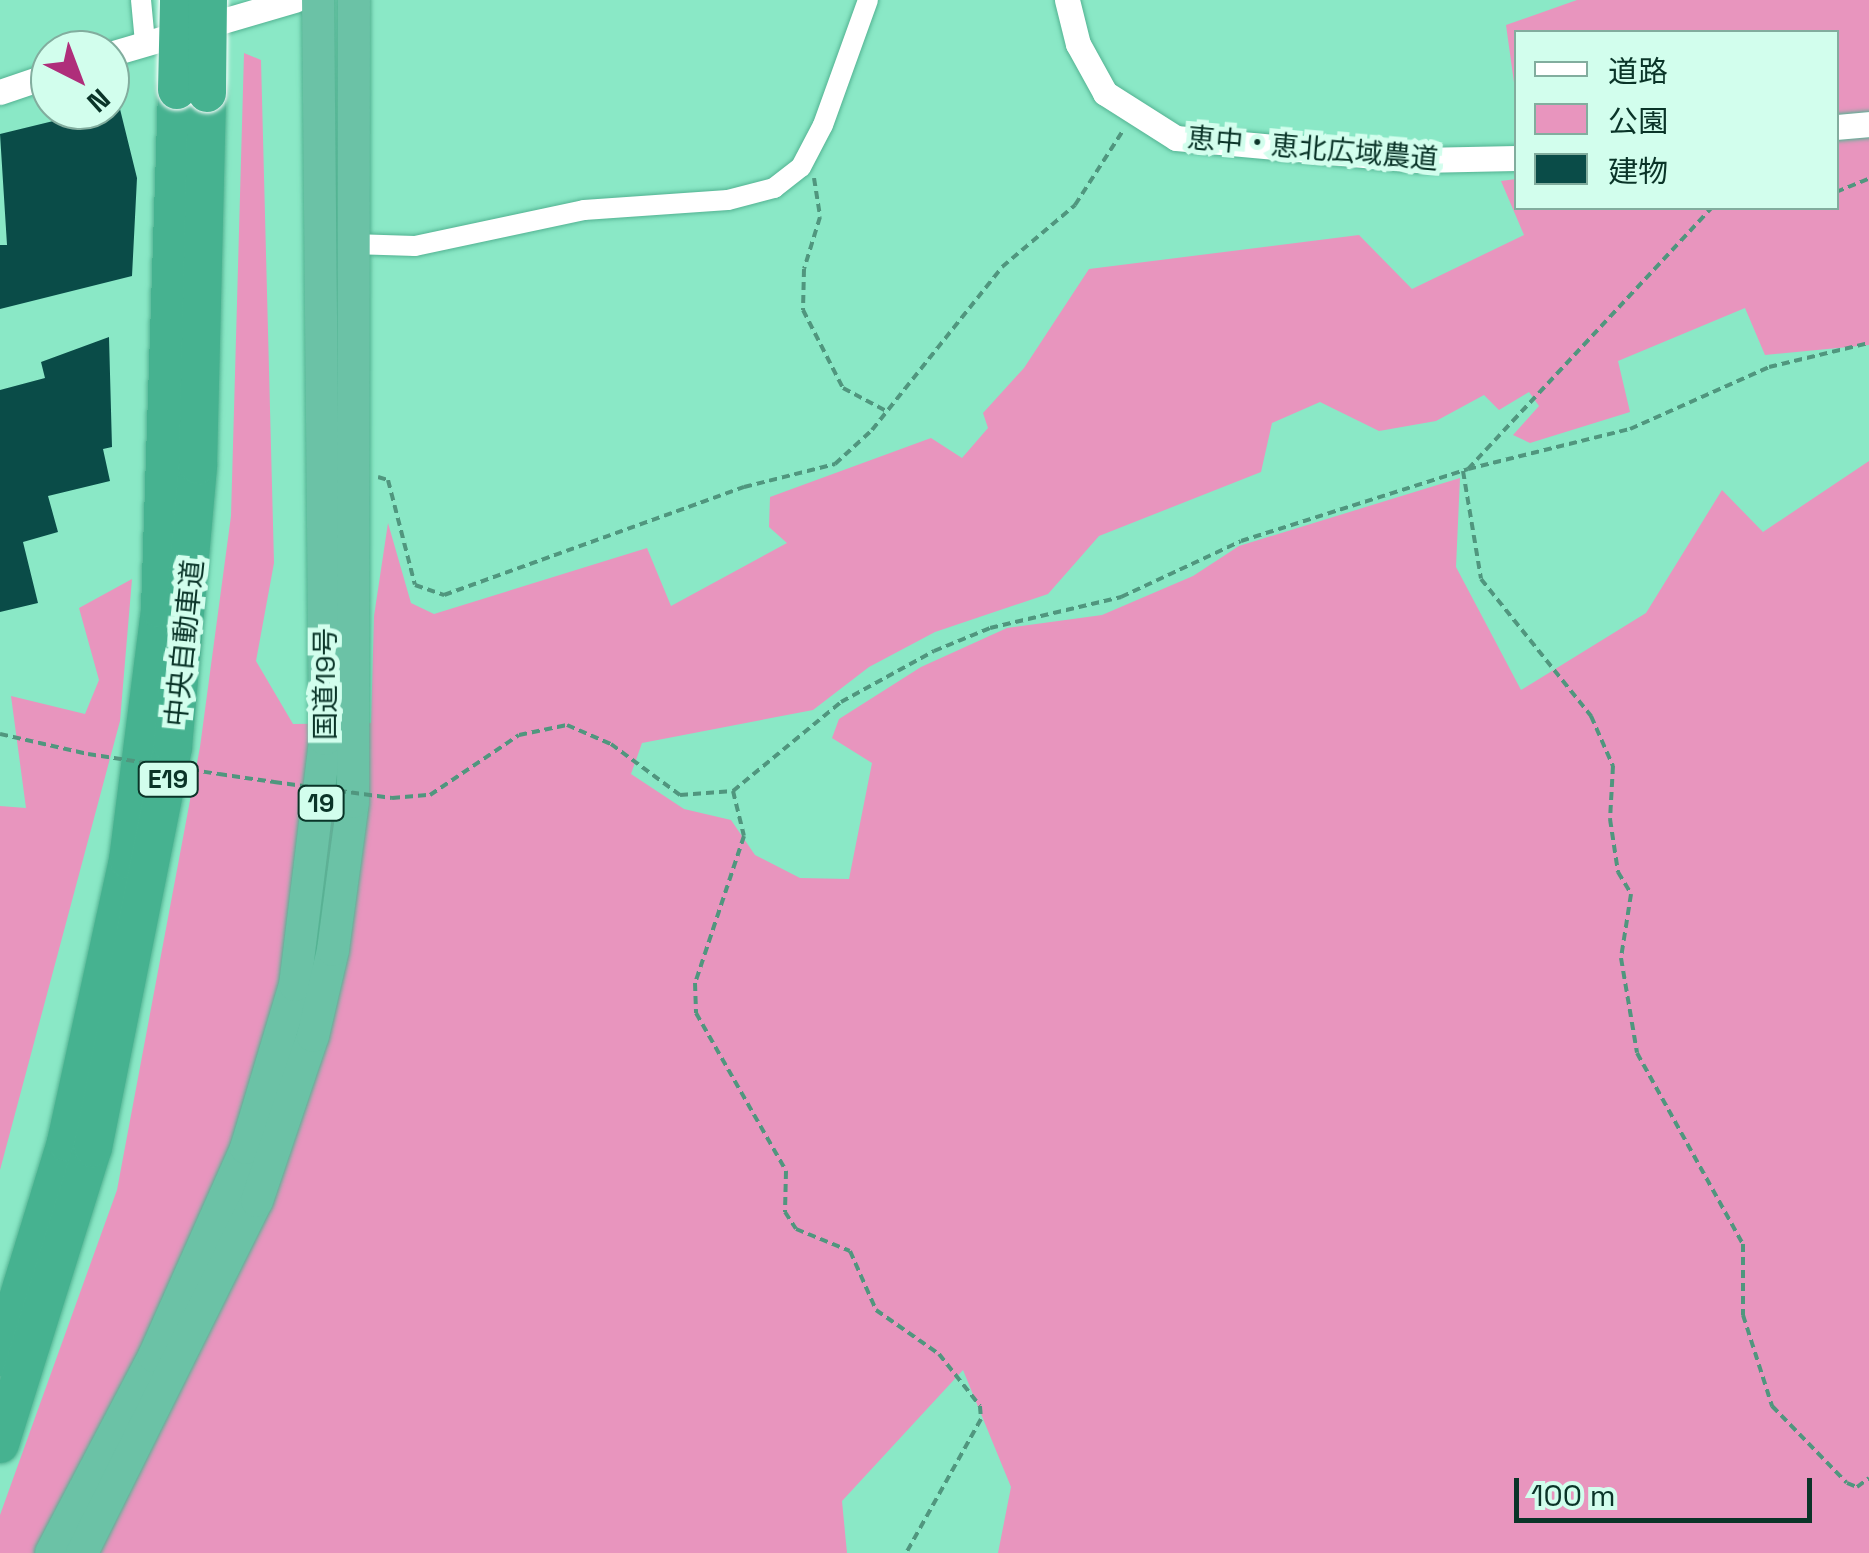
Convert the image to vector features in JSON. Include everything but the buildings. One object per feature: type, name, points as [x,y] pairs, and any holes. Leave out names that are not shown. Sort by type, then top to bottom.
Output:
[{"type":"highway","name":"中央自動車道","points":[[0,1444],[93,1148],[173,747],[198,465],[192,91],[178,0]]},
{"type":"highway","name":"中央自動車道","points":[[0,1357],[66,1142],[131,841],[160,609],[192,91],[208,0]]},
{"type":"highway","name":"国道19号","points":[[51,1553],[154,1356],[246,1148],[299,966],[326,739],[318,0]]},
{"type":"highway","name":"国道19号","points":[[82,1553],[257,1201],[314,1036],[353,802],[354,0]]},
{"type":"street","points":[[141,0],[145,42]]},
{"type":"street","points":[[130,47],[296,0]]},
{"type":"street","points":[[352,244],[414,246],[629,203],[728,200],[774,188],[801,167],[868,0]]},
{"type":"street","name":"恵中・恵北広域農道","points":[[1072,1],[1094,78],[1132,116],[1176,138],[1228,146],[1514,158]]},
{"type":"street","points":[[0,92],[30,82]]},
{"type":"street","points":[[1839,127],[1869,124]]},
{"type":"path","points":[[355,480],[388,480],[414,586],[444,594],[744,487],[835,464],[886,411],[1002,267],[1075,205],[1132,116]]},
{"type":"path","points":[[801,167],[820,188],[821,204],[803,310],[842,388],[886,411]]},
{"type":"path","points":[[1839,191],[1869,179]]},
{"type":"path","points":[[1465,469],[1709,210]]},
{"type":"path","points":[[0,734],[88,754],[392,798],[430,795],[519,735],[567,725],[611,744],[680,795],[733,791],[842,702],[934,651],[990,628],[1121,597],[1240,541],[1465,469],[1487,470],[1630,429],[1770,367],[1869,342]]},
{"type":"path","points":[[1465,469],[1480,578],[1590,716],[1613,766],[1610,820],[1618,872],[1630,894],[1622,958],[1637,1053],[1743,1244],[1743,1315],[1772,1406],[1847,1482],[1857,1487],[1869,1478]]},
{"type":"path","points":[[733,791],[744,836],[695,983],[696,1013],[786,1171],[785,1212],[796,1229],[850,1251],[876,1310],[939,1354],[980,1406],[981,1419],[906,1553]]},
{"type":"green space","points":[[1577,0],[1869,0],[1869,345],[1765,355],[1745,308],[1618,361],[1630,412],[1530,443],[1513,435],[1539,406],[1529,392],[1499,410],[1484,395],[1436,421],[1379,431],[1320,402],[1272,423],[1261,472],[1099,536],[1048,594],[935,632],[869,667],[813,710],[642,743],[631,774],[684,809],[731,820],[755,855],[800,878],[849,879],[872,763],[832,738],[839,719],[921,667],[1007,628],[1102,615],[1193,576],[1239,546],[1460,478],[1456,567],[1521,690],[1646,613],[1722,490],[1763,532],[1869,461],[1869,1553],[998,1553],[1011,1487],[963,1370],[842,1501],[847,1553],[0,1553],[0,1515],[117,1190],[200,747],[231,516],[244,53],[261,60],[274,563],[256,661],[293,724],[371,723],[374,616],[388,523],[411,603],[434,614],[647,548],[671,606],[787,543],[769,527],[770,497],[931,438],[962,458],[988,428],[983,413],[1024,368],[1089,269],[1359,235],[1412,289],[1524,235],[1501,181],[1514,179],[1514,210],[1839,210],[1839,30],[1514,30],[1514,83],[1506,25]]},
{"type":"green space","points":[[132,579],[120,721],[0,1170],[0,806],[26,808],[11,696],[85,714],[99,680],[79,608]]}]
